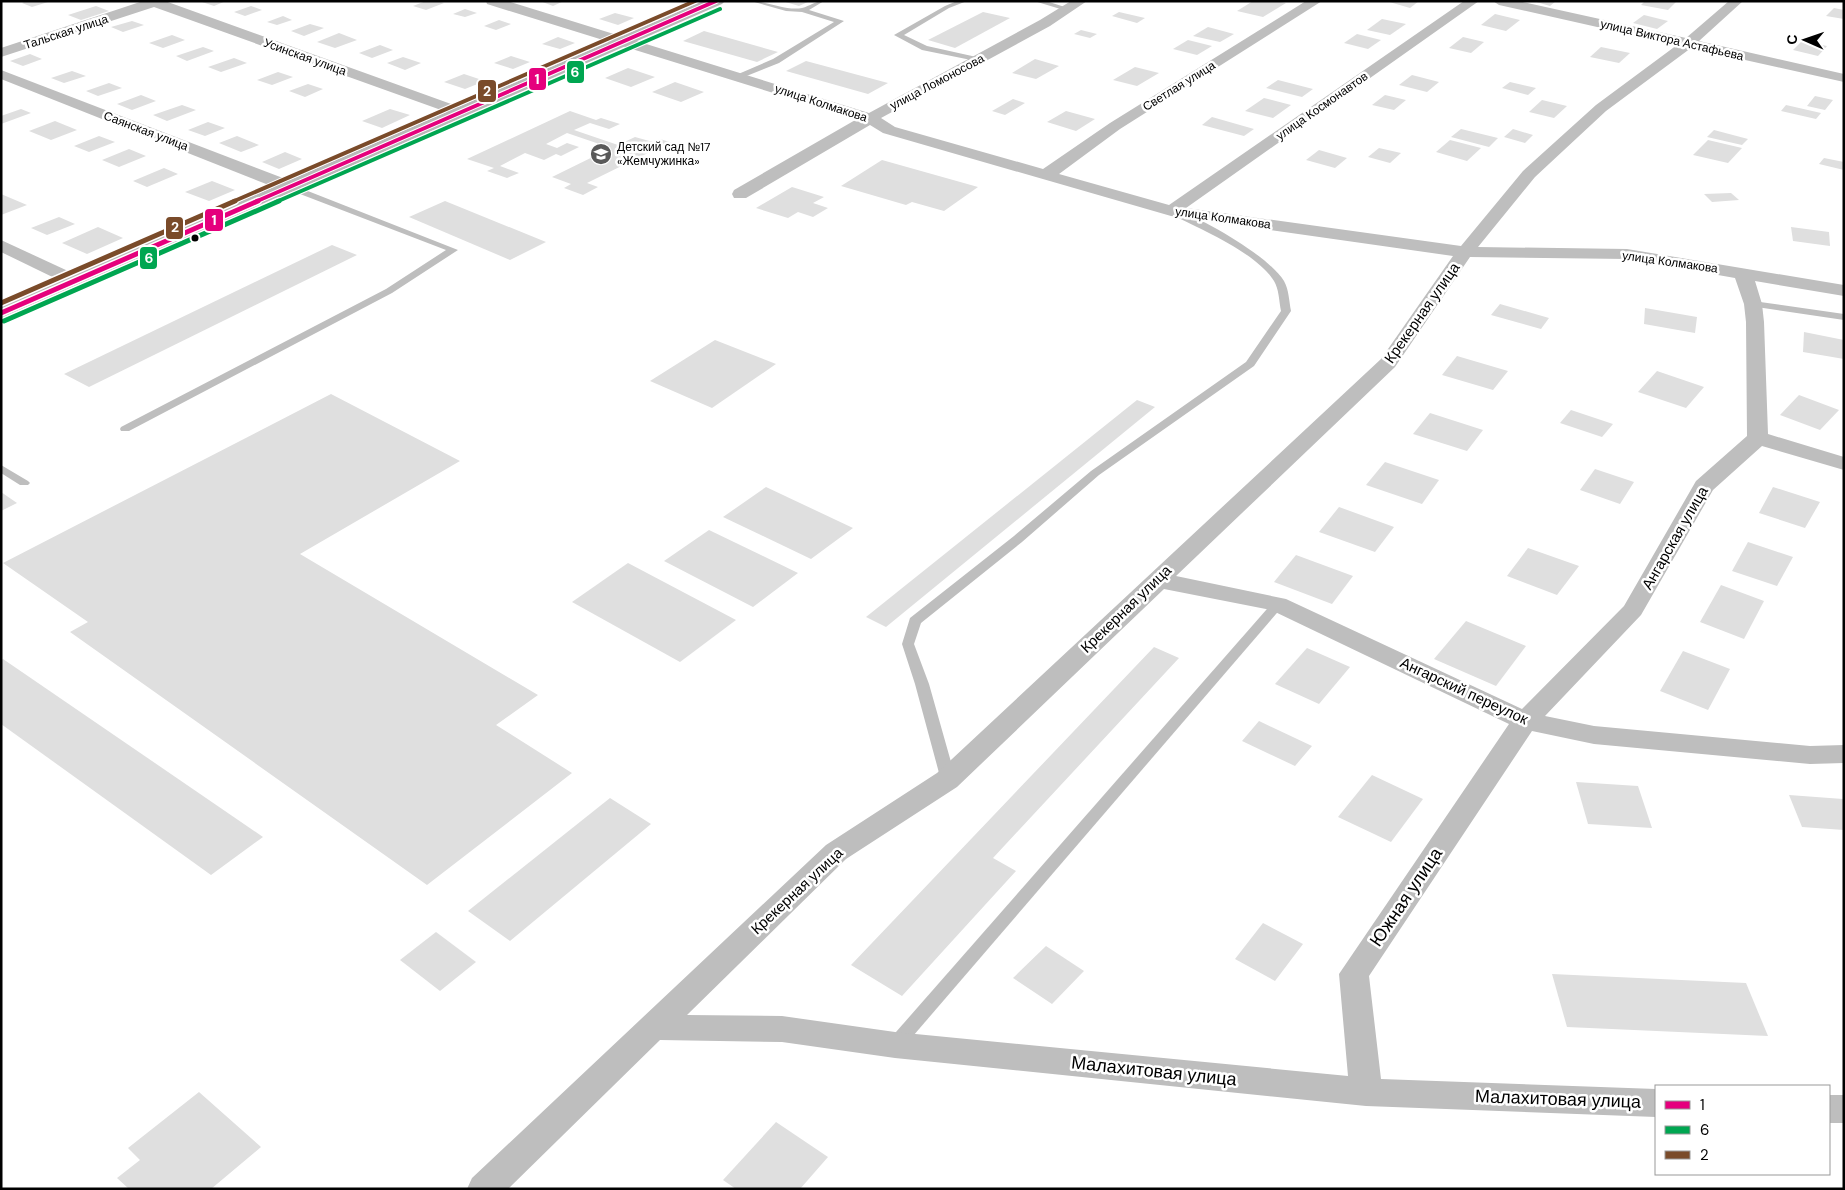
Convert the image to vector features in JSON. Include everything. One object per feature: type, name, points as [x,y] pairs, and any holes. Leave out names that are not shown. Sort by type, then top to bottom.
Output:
[{"type":"street","name":"улица Колмакова","points":[[492,1],[870,118],[889,130],[1171,211],[1465,252],[1627,254],[1844,291]]},
{"type":"street","points":[[1,313],[717,1]]},
{"type":"street","name":"улица Ломоносова","points":[[740,194],[870,118],[1045,23],[1081,1]]},
{"type":"street","name":"Светлая улица","points":[[1046,176],[1114,126],[1316,1]]},
{"type":"street","name":"улица Космонавтов","points":[[1171,211],[1473,1]]},
{"type":"street","name":"улица Виктора Астафьева","points":[[1499,1],[1844,78]]},
{"type":"street","name":"Крекерная улица","points":[[484,1189],[836,852],[947,780],[1388,363],[1465,252],[1528,174],[1601,108],[1689,43],[1737,1]]},
{"type":"street","name":"Тальская улица","points":[[1,53],[154,2]]},
{"type":"street","name":"Усинская улица","points":[[154,2],[460,112]]},
{"type":"street","name":"Саянская улица","points":[[1,74],[290,187]]},
{"type":"street","points":[[1,245],[75,281]]},
{"type":"street","points":[[1743,273],[1753,304],[1756,322],[1758,438],[1844,464]]},
{"type":"street","name":"Ангарская улица","points":[[1525,722],[1633,610],[1704,486],[1758,438]]},
{"type":"street","name":"Ангарский переулок","points":[[1157,580],[1278,604],[1525,722],[1594,735],[1810,755],[1844,754]]},
{"type":"street","name":"Южная улица","points":[[1366,1092],[1354,974],[1525,722]]},
{"type":"street","name":"Малахитовая улица","points":[[653,1027],[782,1029],[895,1045],[1366,1092],[1655,1103]]},
{"type":"street","points":[[1830,1109],[1844,1109]]},
{"type":"lane","points":[[739,77],[776,61],[840,21],[803,10],[786,9],[754,1]]},
{"type":"lane","points":[[803,10],[822,1]]},
{"type":"lane","points":[[964,1],[947,6],[898,35],[925,48],[978,60]]},
{"type":"lane","points":[[1037,1],[1067,9]]},
{"type":"lane","points":[[126,429],[389,291],[453,250],[290,187]]},
{"type":"lane","points":[[947,780],[944,762],[922,684],[908,644],[915,621],[1018,539],[1095,473],[1250,364],[1286,311],[1279,281],[1259,260],[1171,211]]},
{"type":"lane","points":[[1753,304],[1844,317]]},
{"type":"lane","points":[[1,468],[24,483]]},
{"type":"lane","points":[[895,1045],[1278,604]]},
{"type":"building","points":[[26,1],[48,2],[32,7],[22,3]]},
{"type":"building","points":[[202,1],[226,1],[214,6],[202,2]]},
{"type":"building","points":[[426,1],[444,3],[426,10],[413,6]]},
{"type":"building","points":[[540,1],[564,1],[553,6]]},
{"type":"building","points":[[782,1],[810,1],[799,6]]},
{"type":"building","points":[[1253,1],[1286,3],[1263,17],[1237,11]]},
{"type":"building","points":[[1386,1],[1419,1],[1410,8]]},
{"type":"building","points":[[1533,1],[1556,1],[1550,6]]},
{"type":"building","points":[[1645,1],[1677,1],[1668,10],[1641,5]]},
{"type":"building","points":[[96,6],[109,11],[81,20],[68,15]]},
{"type":"building","points":[[251,6],[262,10],[245,16],[234,12]]},
{"type":"building","points":[[1834,8],[1844,10],[1844,19],[1826,16]]},
{"type":"building","points":[[465,9],[477,13],[465,17],[453,14]]},
{"type":"building","points":[[983,12],[1010,18],[955,48],[928,40]]},
{"type":"building","points":[[1119,12],[1145,18],[1137,23],[1112,16]]},
{"type":"building","points":[[615,13],[634,18],[618,25],[599,19]]},
{"type":"building","points":[[1495,14],[1520,20],[1506,31],[1481,25]]},
{"type":"building","points":[[1644,15],[1668,21],[1657,29],[1633,23]]},
{"type":"building","points":[[283,16],[292,20],[277,25],[267,22]]},
{"type":"building","points":[[1382,19],[1406,24],[1390,35],[1367,30]]},
{"type":"building","points":[[499,20],[511,24],[496,30],[484,26]]},
{"type":"building","points":[[132,21],[144,25],[123,32],[111,27]]},
{"type":"building","points":[[310,24],[324,28],[304,36],[291,31]]},
{"type":"building","points":[[1208,27],[1234,34],[1220,42],[1193,36]]},
{"type":"building","points":[[1081,30],[1097,34],[1090,38],[1074,34]]},
{"type":"building","points":[[704,31],[778,52],[757,62],[683,41]]},
{"type":"building","points":[[339,33],[357,40],[335,48],[317,42]]},
{"type":"building","points":[[1357,34],[1381,40],[1368,49],[1344,43]]},
{"type":"building","points":[[172,35],[185,40],[163,48],[149,43]]},
{"type":"building","points":[[558,37],[575,43],[560,49],[542,44]]},
{"type":"building","points":[[1463,37],[1484,42],[1471,53],[1449,48]]},
{"type":"building","points":[[1188,40],[1212,46],[1197,55],[1173,49]]},
{"type":"building","points":[[1802,41],[1827,46],[1818,56],[1793,50]]},
{"type":"building","points":[[380,45],[393,50],[372,58],[359,53]]},
{"type":"building","points":[[203,47],[214,51],[187,61],[176,56]]},
{"type":"building","points":[[1601,47],[1630,53],[1619,63],[1590,57]]},
{"type":"building","points":[[30,54],[42,59],[23,66],[10,61]]},
{"type":"building","points":[[511,56],[530,62],[513,69],[494,63]]},
{"type":"building","points":[[403,57],[421,63],[405,70],[387,63]]},
{"type":"building","points":[[234,58],[247,63],[221,72],[208,67]]},
{"type":"building","points":[[1035,59],[1059,66],[1036,79],[1012,73]]},
{"type":"building","points":[[806,61],[888,83],[868,94],[786,71]]},
{"type":"building","points":[[1135,67],[1159,73],[1137,86],[1113,80]]},
{"type":"building","points":[[628,68],[655,77],[631,87],[605,78]]},
{"type":"building","points":[[72,71],[86,76],[64,83],[51,78]]},
{"type":"building","points":[[278,72],[293,77],[272,85],[257,80]]},
{"type":"building","points":[[464,74],[485,81],[465,89],[444,82]]},
{"type":"building","points":[[1412,75],[1439,82],[1427,92],[1399,85]]},
{"type":"building","points":[[1278,80],[1313,89],[1302,97],[1266,88]]},
{"type":"building","points":[[675,82],[704,92],[681,102],[652,92]]},
{"type":"building","points":[[1510,82],[1536,88],[1528,95],[1502,88]]},
{"type":"building","points":[[109,83],[122,88],[98,96],[86,91]]},
{"type":"building","points":[[308,84],[323,89],[305,97],[289,91]]},
{"type":"building","points":[[141,95],[156,101],[132,110],[117,104]]},
{"type":"building","points":[[1385,95],[1406,100],[1394,110],[1372,105]]},
{"type":"building","points":[[1815,96],[1833,100],[1825,110],[1807,106]]},
{"type":"building","points":[[1264,98],[1291,105],[1273,118],[1245,111]]},
{"type":"building","points":[[1013,99],[1025,103],[1005,115],[992,111]]},
{"type":"building","points":[[1542,100],[1567,106],[1554,118],[1529,112]]},
{"type":"building","points":[[182,105],[196,110],[167,121],[153,115]]},
{"type":"building","points":[[1786,105],[1821,113],[1816,119],[1781,111]]},
{"type":"building","points":[[21,109],[31,113],[1,124],[1,116]]},
{"type":"building","points":[[390,109],[410,115],[382,128],[362,121]]},
{"type":"building","points":[[570,111],[596,120],[601,118],[620,124],[609,129],[590,123],[574,130],[618,145],[635,137],[653,142],[660,139],[679,145],[666,152],[656,149],[587,183],[598,187],[583,195],[564,188],[571,184],[552,177],[611,148],[567,133],[546,144],[557,148],[567,143],[579,147],[561,156],[556,154],[544,160],[525,153],[500,166],[519,173],[507,178],[487,171],[494,168],[467,159]]},
{"type":"building","points":[[1066,111],[1095,119],[1076,131],[1047,122]]},
{"type":"building","points":[[1212,117],[1254,129],[1244,136],[1202,125]]},
{"type":"building","points":[[55,121],[77,130],[51,140],[29,131]]},
{"type":"building","points":[[208,122],[225,128],[205,136],[188,130]]},
{"type":"building","points":[[1461,129],[1498,138],[1489,147],[1451,137]]},
{"type":"building","points":[[1513,129],[1533,135],[1525,143],[1504,137]]},
{"type":"building","points":[[1714,130],[1748,139],[1742,145],[1707,137]]},
{"type":"building","points":[[99,136],[115,142],[89,152],[74,146]]},
{"type":"building","points":[[237,136],[259,145],[241,152],[219,143]]},
{"type":"building","points":[[1450,140],[1481,148],[1467,161],[1436,152]]},
{"type":"building","points":[[1708,140],[1742,148],[1728,163],[1693,155]]},
{"type":"building","points":[[1379,148],[1401,153],[1390,163],[1368,157]]},
{"type":"building","points":[[129,149],[146,156],[119,167],[102,160]]},
{"type":"building","points":[[1319,150],[1347,158],[1335,168],[1306,160]]},
{"type":"building","points":[[285,152],[302,159],[279,169],[262,162]]},
{"type":"building","points":[[1824,158],[1844,162],[1844,170],[1819,164]]},
{"type":"building","points":[[882,160],[978,187],[944,211],[912,202],[906,205],[841,186]]},
{"type":"building","points":[[164,168],[178,174],[147,187],[133,181]]},
{"type":"building","points":[[212,181],[235,190],[209,201],[185,192]]},
{"type":"building","points":[[792,187],[824,197],[813,203],[828,208],[813,217],[798,212],[788,218],[756,208]]},
{"type":"building","points":[[1731,193],[1739,200],[1712,202],[1704,194]]},
{"type":"building","points":[[1,194],[27,205],[1,215]]},
{"type":"building","points":[[445,201],[546,242],[510,260],[409,217]]},
{"type":"building","points":[[59,217],[75,224],[47,235],[31,228]]},
{"type":"building","points":[[98,227],[123,238],[87,254],[62,243]]},
{"type":"building","points":[[1791,227],[1829,232],[1830,246],[1793,241]]},
{"type":"building","points":[[332,245],[357,255],[89,387],[64,374]]},
{"type":"building","points":[[1500,304],[1549,318],[1541,329],[1491,315]]},
{"type":"building","points":[[1645,308],[1697,317],[1695,333],[1644,324]]},
{"type":"building","points":[[1804,332],[1844,340],[1844,359],[1803,352]]},
{"type":"building","points":[[715,340],[776,364],[712,408],[650,381]]},
{"type":"building","points":[[1457,356],[1508,371],[1493,390],[1442,375]]},
{"type":"building","points":[[1657,371],[1704,387],[1686,408],[1638,392]]},
{"type":"building","points":[[331,394],[460,461],[300,554],[538,695],[496,725],[572,773],[427,885],[70,632],[88,622],[3,563]]},
{"type":"building","points":[[1799,395],[1839,410],[1820,430],[1780,415]]},
{"type":"building","points":[[1137,400],[1155,407],[886,627],[866,617]]},
{"type":"building","points":[[1571,410],[1613,424],[1602,437],[1560,423]]},
{"type":"building","points":[[1430,413],[1483,430],[1467,451],[1413,434]]},
{"type":"building","points":[[1385,462],[1439,480],[1422,504],[1366,485]]},
{"type":"building","points":[[1595,469],[1634,482],[1620,504],[1580,490]]},
{"type":"building","points":[[766,487],[853,528],[811,559],[723,517]]},
{"type":"building","points":[[1773,487],[1820,502],[1805,528],[1759,513]]},
{"type":"building","points":[[1,492],[17,503],[1,511]]},
{"type":"building","points":[[1339,507],[1394,527],[1375,552],[1319,532]]},
{"type":"building","points":[[709,530],[798,573],[753,607],[664,561]]},
{"type":"building","points":[[1748,542],[1793,557],[1777,586],[1732,571]]},
{"type":"building","points":[[1528,548],[1579,566],[1557,595],[1507,576]]},
{"type":"building","points":[[1296,555],[1353,576],[1332,604],[1274,582]]},
{"type":"building","points":[[628,563],[736,620],[680,662],[572,602]]},
{"type":"building","points":[[1721,585],[1764,601],[1744,639],[1700,622]]},
{"type":"building","points":[[1466,621],[1526,646],[1496,686],[1434,659]]},
{"type":"building","points":[[1154,647],[1179,658],[993,858],[1016,871],[902,996],[851,965]]},
{"type":"building","points":[[1307,648],[1350,667],[1319,704],[1275,684]]},
{"type":"building","points":[[1683,651],[1730,669],[1708,710],[1660,691]]},
{"type":"building","points":[[3,659],[263,837],[211,875],[1,724],[1,660]]},
{"type":"building","points":[[1259,721],[1312,746],[1295,766],[1242,741]]},
{"type":"building","points":[[1372,775],[1423,799],[1391,842],[1338,817]]},
{"type":"building","points":[[1576,782],[1638,786],[1652,828],[1588,824]]},
{"type":"building","points":[[1789,795],[1843,799],[1844,830],[1802,827]]},
{"type":"building","points":[[610,798],[651,824],[510,941],[468,911]]},
{"type":"building","points":[[1263,923],[1303,944],[1275,981],[1235,959]]},
{"type":"building","points":[[436,932],[476,962],[440,991],[400,960]]},
{"type":"building","points":[[1046,946],[1084,971],[1052,1004],[1013,978]]},
{"type":"building","points":[[1552,974],[1746,983],[1768,1036],[1567,1027]]},
{"type":"building","points":[[199,1092],[261,1147],[211,1189],[129,1189],[117,1178],[140,1160],[128,1148]]},
{"type":"building","points":[[776,1122],[828,1157],[800,1189],[736,1189],[723,1180]]},
{"type":"transit line","name":"2","points":[[1,303],[695,1]]},
{"type":"transit line","name":"1","points":[[1,313],[716,1]]},
{"type":"transit line","name":"6","points":[[4,321],[720,9]]},
{"type":"place","name":"Детский сад №17 «Жемчужинка»","points":[[601,154]]}]
